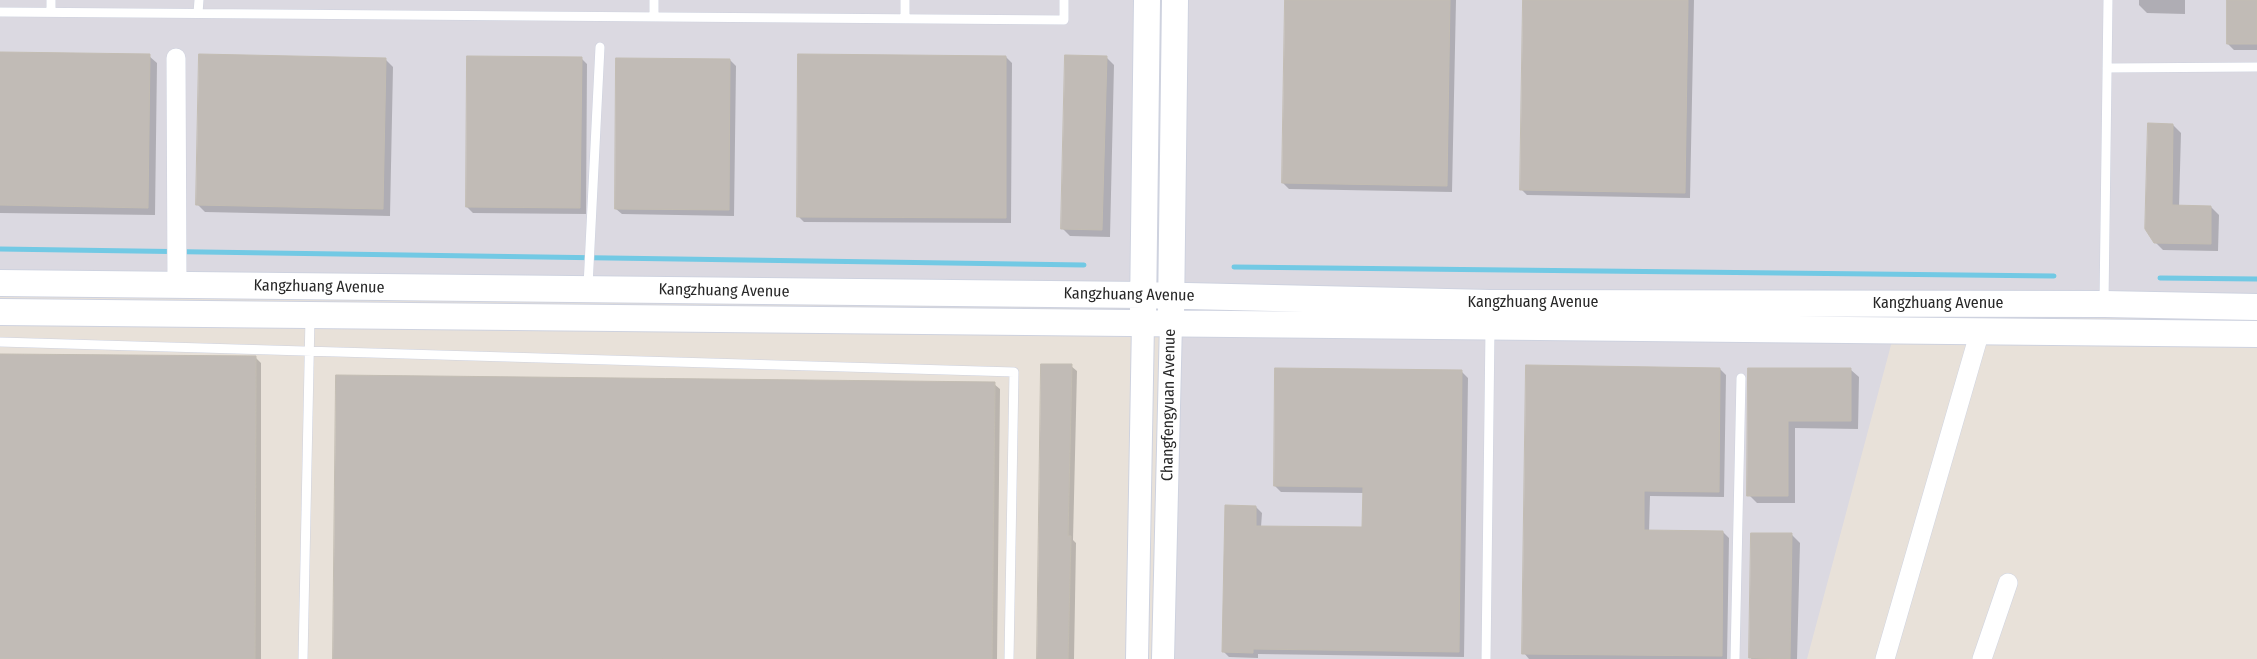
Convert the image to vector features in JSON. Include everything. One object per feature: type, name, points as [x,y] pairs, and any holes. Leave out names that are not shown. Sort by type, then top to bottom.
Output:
[{"type":"main road","name":"Changfengyuan Avenue","points":[[1143,323],[1147,0]]},
{"type":"main road","name":"Changfengyuan Avenue","points":[[1171,322],[1175,0]]},
{"type":"main road","name":"Kangzhuang Avenue","points":[[0,283],[1144,295],[1490,314],[1980,331],[2257,334]]},
{"type":"main road","name":"Kangzhuang Avenue","points":[[0,312],[1143,323],[1490,314],[2104,304],[2257,307]]},
{"type":"street","points":[[176,58],[177,285]]},
{"type":"street","name":"Changfengyuan Avenue","points":[[1163,659],[1171,322]]},
{"type":"street","name":"Changfengyuan Avenue","points":[[1137,659],[1143,323]]},
{"type":"street","points":[[1885,659],[1980,331]]},
{"type":"street","points":[[1982,659],[2008,583]]},
{"type":"lane","points":[[51,0],[51,12]]},
{"type":"lane","points":[[198,14],[199,0]]},
{"type":"lane","points":[[654,0],[654,17]]},
{"type":"lane","points":[[905,0],[905,19]]},
{"type":"lane","points":[[0,12],[1064,20],[1064,0]]},
{"type":"lane","points":[[2104,304],[2108,0]]},
{"type":"lane","points":[[588,290],[588,240],[600,47]]},
{"type":"lane","points":[[2107,68],[2257,67]]},
{"type":"lane","points":[[1486,659],[1490,314]]},
{"type":"lane","points":[[303,659],[310,315]]},
{"type":"lane","points":[[0,342],[1014,372],[1009,659]]},
{"type":"lane","points":[[1735,659],[1741,378]]},
{"type":"shaded area","points":[[0,0],[1147,0],[1144,295],[0,283]]},
{"type":"shaded area","points":[[1175,0],[2257,0],[2257,307],[1171,296]]},
{"type":"shaded area","points":[[1171,322],[1895,330],[1807,659],[1163,659]]},
{"type":"building","points":[[1285,0],[1450,0],[1447,186],[1282,183]]},
{"type":"building","points":[[1523,0],[1688,0],[1685,193],[1520,190]]},
{"type":"building","points":[[2227,0],[2257,0],[2257,44],[2227,44]]},
{"type":"building","points":[[0,52],[150,54],[148,208],[0,205]]},
{"type":"building","points":[[199,54],[386,58],[383,209],[196,205]]},
{"type":"building","points":[[798,54],[1006,56],[1006,218],[797,217]]},
{"type":"building","points":[[1065,55],[1107,56],[1102,230],[1061,229]]},
{"type":"building","points":[[467,56],[582,57],[580,208],[466,207]]},
{"type":"building","points":[[616,58],[730,59],[729,210],[615,209]]},
{"type":"building","points":[[2148,123],[2173,124],[2172,205],[2211,206],[2211,244],[2154,243],[2145,229]]},
{"type":"building","points":[[0,354],[256,356],[255,659],[0,659]]},
{"type":"building","points":[[1041,364],[1072,364],[1068,536],[1071,536],[1068,659],[1037,659]]},
{"type":"building","points":[[1526,365],[1720,368],[1719,492],[1644,491],[1644,530],[1723,531],[1722,656],[1522,654]]},
{"type":"building","points":[[1275,368],[1462,370],[1459,652],[1253,649],[1253,653],[1222,652],[1225,505],[1256,506],[1256,526],[1362,527],[1363,487],[1274,486]]},
{"type":"building","points":[[1748,368],[1851,368],[1851,421],[1788,421],[1788,496],[1747,496]]},
{"type":"building","points":[[336,375],[995,382],[992,659],[333,659]]},
{"type":"building","points":[[1751,533],[1792,533],[1790,659],[1749,658]]},
{"type":"waterway","points":[[0,249],[1084,265]]},
{"type":"waterway","points":[[1234,267],[2054,276]]},
{"type":"waterway","points":[[2160,278],[2257,279]]}]
